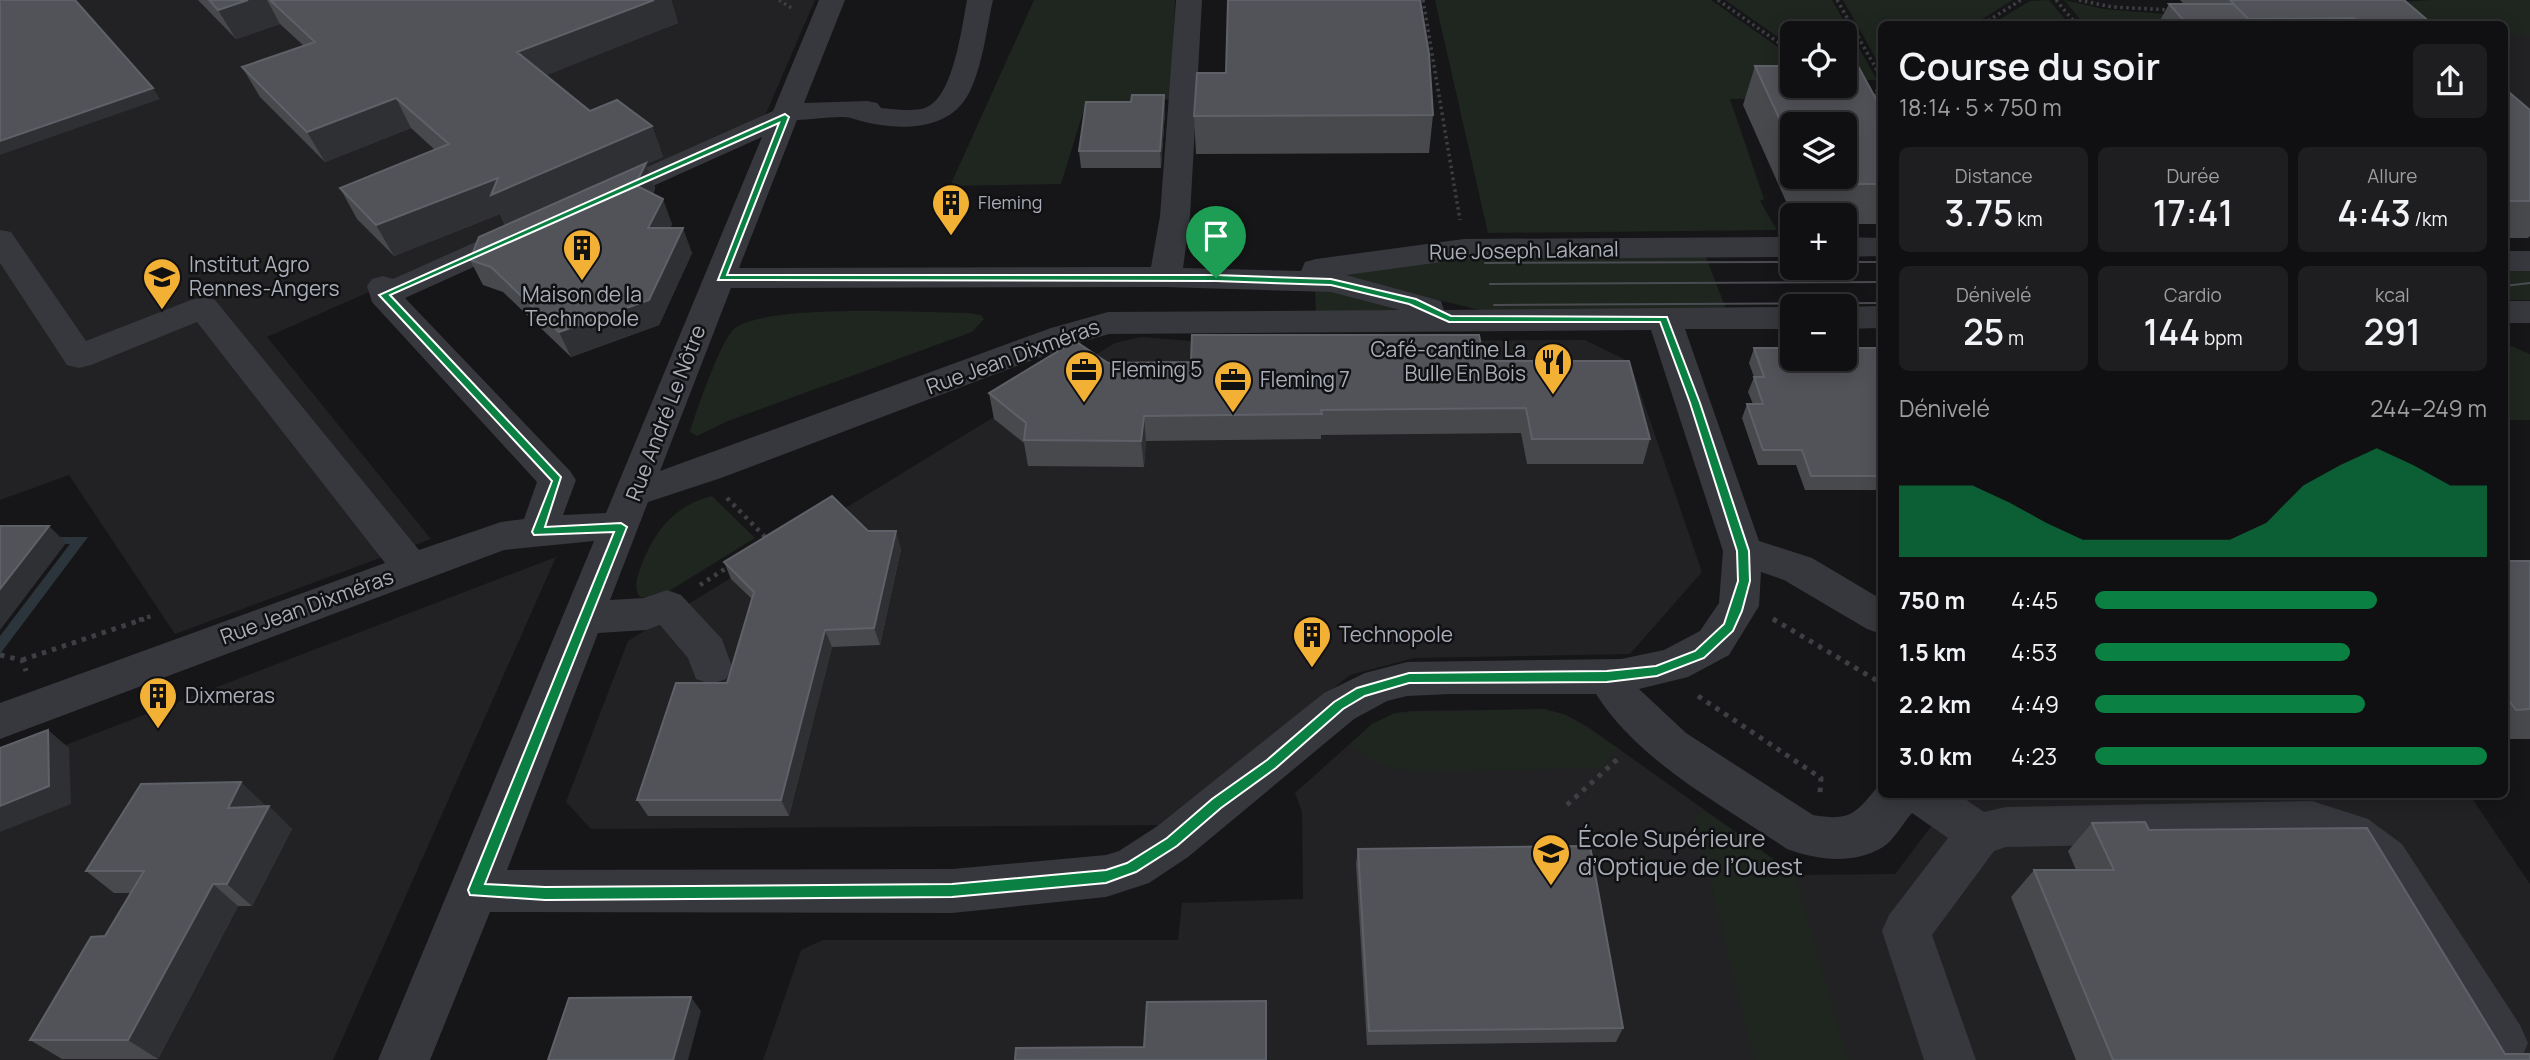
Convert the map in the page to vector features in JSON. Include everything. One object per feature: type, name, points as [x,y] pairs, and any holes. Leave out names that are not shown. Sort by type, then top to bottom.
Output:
[{"type":"street","name":"Rue André Le Nôtre","points":[[404,1060],[629,510],[692,344],[832,0]]},
{"type":"street","points":[[538,532],[557,480],[384,290],[562,216],[786,114],[866,112],[934,115],[948,106],[961,81],[980,0]]},
{"type":"street","points":[[1165,277],[1175,216],[1189,0]]},
{"type":"street","points":[[0,239],[79,357],[203,307],[411,568]]},
{"type":"street","name":"Rue Joseph Lakanal","points":[[1216,278],[1333,268],[1464,249],[1780,247]]},
{"type":"street","points":[[1857,247],[1878,247]]},
{"type":"street","points":[[2508,261],[2530,261]]},
{"type":"street","name":"Rue Joseph Lakanal","points":[[721,278],[1165,277],[1331,282],[1413,302],[1449,319],[1780,318]]},
{"type":"street","points":[[2508,312],[2530,312]]},
{"type":"street","points":[[1857,317],[1878,317]]},
{"type":"street","name":"Rue Jean Dixméras","points":[[0,721],[501,536],[538,532],[629,510],[708,469],[1063,336],[1108,323],[1449,319]]},
{"type":"street","points":[[475,890],[545,893],[952,891],[1106,876],[1132,868],[1172,842],[1216,804],[1272,764],[1339,706],[1362,692],[1409,678],[1607,677],[1657,671],[1679,664],[1716,642],[1736,611],[1744,581],[1743,551],[1695,403],[1664,319]]},
{"type":"street","points":[[1743,551],[1798,569],[1878,616]]},
{"type":"street","points":[[583,618],[646,614],[667,606],[707,651],[711,667]]},
{"type":"street","points":[[1607,677],[1624,702],[1670,746],[1803,834],[1836,840],[1868,832],[1897,798]]},
{"type":"street","points":[[1926,798],[1979,834]]},
{"type":"street","points":[[1950,1060],[1906,931],[1979,834],[2006,827],[2312,821],[2331,825],[2371,846],[2396,872],[2502,1043]]},
{"type":"path","points":[[1423,0],[1464,249]]},
{"type":"path","points":[[1718,0],[1780,44]]},
{"type":"path","points":[[1837,0],[1878,72]]},
{"type":"path","points":[[1988,21],[2021,0]]},
{"type":"path","points":[[2056,0],[2074,21]]},
{"type":"path","points":[[2079,0],[2112,7],[2174,10]]},
{"type":"path","points":[[1866,102],[1878,91]]},
{"type":"path","points":[[1862,92],[1878,96]]},
{"type":"path","points":[[724,495],[769,541],[758,548]]},
{"type":"path","points":[[667,606],[735,563]]},
{"type":"path","points":[[0,655],[22,660],[155,615]]},
{"type":"path","points":[[1767,615],[1878,681]]},
{"type":"path","points":[[22,660],[26,680]]},
{"type":"path","points":[[1689,690],[1821,778],[1820,800]]},
{"type":"path","points":[[1567,806],[1629,748]]},
{"type":"shaded area","name":"Institut Agro Rennes-Angers","points":[[0,0],[815,0],[764,118],[267,337],[431,539],[175,634],[69,475],[0,500]]},
{"type":"shaded area","points":[[1034,0],[1175,0],[1171,99],[1085,106],[1061,184],[950,186]]},
{"type":"shaded area","points":[[1435,0],[1711,0],[1780,49],[1780,98],[1785,98],[1730,99],[1764,199],[1760,201],[1777,230],[1488,233]]},
{"type":"shaded area","points":[[1725,0],[1832,0],[1844,21],[1780,21],[1780,39]]},
{"type":"shaded area","points":[[1843,0],[2013,0],[1979,21],[1878,21],[1878,63]]},
{"type":"shaded area","points":[[2049,0],[2066,21],[1997,21],[2030,1]]},
{"type":"shaded area","points":[[2064,0],[2103,9],[2190,16],[2211,21],[2082,21]]},
{"type":"shaded area","points":[[2530,0],[2530,35],[2508,35],[2508,21],[2420,21],[2400,2]]},
{"type":"shaded area","points":[[2508,35],[2530,35],[2530,119],[2508,100]]},
{"type":"shaded area","points":[[1857,44],[1877,80],[1857,80]]},
{"type":"shaded area","points":[[1706,257],[1726,309],[1484,311],[1342,277],[1344,273],[1434,259]]},
{"type":"shaded area","points":[[2508,270],[2530,270],[2530,300],[2508,300]]},
{"type":"shaded area","points":[[1315,288],[1406,310],[1316,312]]},
{"type":"shaded area","points":[[845,311],[981,315],[984,319],[972,332],[728,421],[697,436],[690,432],[722,347],[734,329],[751,321],[777,316]]},
{"type":"shaded area","points":[[1141,337],[1202,342],[1585,340],[1630,362],[1702,572],[1630,654],[1414,658],[1350,675],[1158,825],[591,829],[566,802],[628,641],[1115,343]]},
{"type":"shaded area","points":[[2508,345],[2530,354],[2530,420],[2508,420]]},
{"type":"shaded area","points":[[712,496],[755,538],[656,599],[640,597],[636,586],[638,575],[659,531],[676,513]]},
{"type":"shaded area","points":[[3,537],[88,537],[0,654],[0,636],[70,544],[0,544]]},
{"type":"shaded area","points":[[556,557],[333,1060],[0,1060],[0,770]]},
{"type":"shaded area","points":[[1544,709],[1566,715],[1588,727],[1796,875],[1895,874],[1953,798],[2472,798],[2530,884],[2530,1060],[763,1060],[801,950],[823,940],[1178,940],[1182,903],[1303,899],[1302,812],[1295,793],[1372,724],[1395,713]]},
{"type":"shaded area","points":[[1544,709],[1566,715],[1618,748],[1601,768],[1414,772],[1380,763],[1350,744],[1372,724],[1395,713]]},
{"type":"shaded area","points":[[1704,810],[1795,875],[1848,1060],[1754,1060],[1695,818]]},
{"type":"building","points":[[0,0],[75,0],[153,88],[0,141]]},
{"type":"building","points":[[209,0],[248,0],[218,10]]},
{"type":"building","points":[[270,0],[654,0],[517,52],[590,111],[617,100],[652,126],[491,195],[498,178],[376,225],[340,188],[449,144],[396,98],[307,132],[242,67],[315,42]]},
{"type":"building","points":[[1228,0],[1420,0],[1429,54],[1433,115],[1194,116],[1197,73],[1226,73]]},
{"type":"building","points":[[2230,0],[2404,0],[2428,21],[2358,21],[2354,18],[2248,19]]},
{"type":"building","points":[[2169,4],[2233,4],[2251,21],[2184,21]]},
{"type":"building","points":[[1755,66],[1780,66],[1780,98],[1857,98],[1858,66],[1878,99],[1878,184],[1857,184],[1857,112],[1780,112],[1780,120]]},
{"type":"building","points":[[2508,91],[2530,110],[2530,201],[2508,201]]},
{"type":"building","points":[[1132,95],[1164,95],[1160,151],[1079,151],[1086,102],[1131,102]]},
{"type":"building","points":[[646,163],[635,185],[663,199],[648,228],[683,228],[649,300],[559,332],[491,267],[470,260],[479,237]]},
{"type":"building","points":[[1192,335],[1479,335],[1484,361],[1629,361],[1650,439],[1532,439],[1526,408],[1321,410],[1322,414],[1144,416],[1141,441],[1024,440],[1026,423],[989,393],[1075,341],[1108,363],[1191,362]]},
{"type":"building","points":[[1754,348],[1780,348],[1780,371],[1857,371],[1857,348],[1878,348],[1878,476],[1811,476],[1802,450],[1763,450],[1747,404],[1763,404],[1754,377],[1764,377]]},
{"type":"building","points":[[832,496],[868,531],[896,531],[874,628],[825,630],[781,800],[637,800],[676,683],[727,683],[754,592],[724,562]]},
{"type":"building","points":[[0,526],[49,526],[0,589]]},
{"type":"building","points":[[2508,561],[2530,561],[2530,709],[2516,710],[2508,699]]},
{"type":"building","points":[[48,730],[49,786],[0,806],[0,748]]},
{"type":"building","points":[[241,782],[228,808],[269,806],[227,884],[213,884],[128,1040],[30,1040],[91,937],[105,936],[144,871],[86,871],[141,784]]},
{"type":"building","points":[[2145,822],[2149,830],[2367,828],[2505,1054],[2530,1054],[2530,1060],[2113,1060],[2034,870],[2114,870],[2092,823]]},
{"type":"building","points":[[1590,846],[1623,1028],[1369,1031],[1358,849]]},
{"type":"building","points":[[691,997],[673,1060],[548,1060],[569,998]]},
{"type":"building","points":[[1266,1001],[1266,1060],[1015,1060],[1016,1048],[1144,1047],[1147,1002]]},
{"type":"tram line","points":[[1485,263],[1780,262]]},
{"type":"tram line","points":[[1857,262],[1878,262]]},
{"type":"tram line","points":[[1490,284],[1878,282]]},
{"type":"tram line","points":[[2508,286],[2530,283]]},
{"type":"tram line","points":[[1494,305],[1878,303]]},
{"type":"place","name":"Fleming","points":[[951,237]]},
{"type":"place","name":"Maison de la Technopole","points":[[582,282]]},
{"type":"place","name":"Institut Agro Rennes-Angers","points":[[162,311]]},
{"type":"place","name":"Café-cantine La Bulle En Bois","points":[[1553,396]]},
{"type":"place","name":"Fleming 5","points":[[1084,404]]},
{"type":"place","name":"Fleming 7","points":[[1233,414]]},
{"type":"place","name":"Technopole","points":[[1312,669]]},
{"type":"place","name":"Dixmeras","points":[[158,730]]},
{"type":"place","name":"École Supérieure d’Optique de l’Ouest","points":[[1551,887]]},
{"type":"route","points":[[785,117],[721,278],[1216,278],[1331,282],[1413,302],[1449,319],[1664,319],[1695,403],[1743,551],[1744,581],[1736,611],[1728,627],[1716,642],[1699,654],[1657,671],[1607,677],[1409,678],[1387,682],[1362,692],[1339,706],[1272,764],[1216,804],[1153,856],[1132,868],[1106,876],[1079,881],[952,891],[545,893],[475,890],[621,527],[596,526],[538,532],[557,480],[384,295],[785,117]]}]
